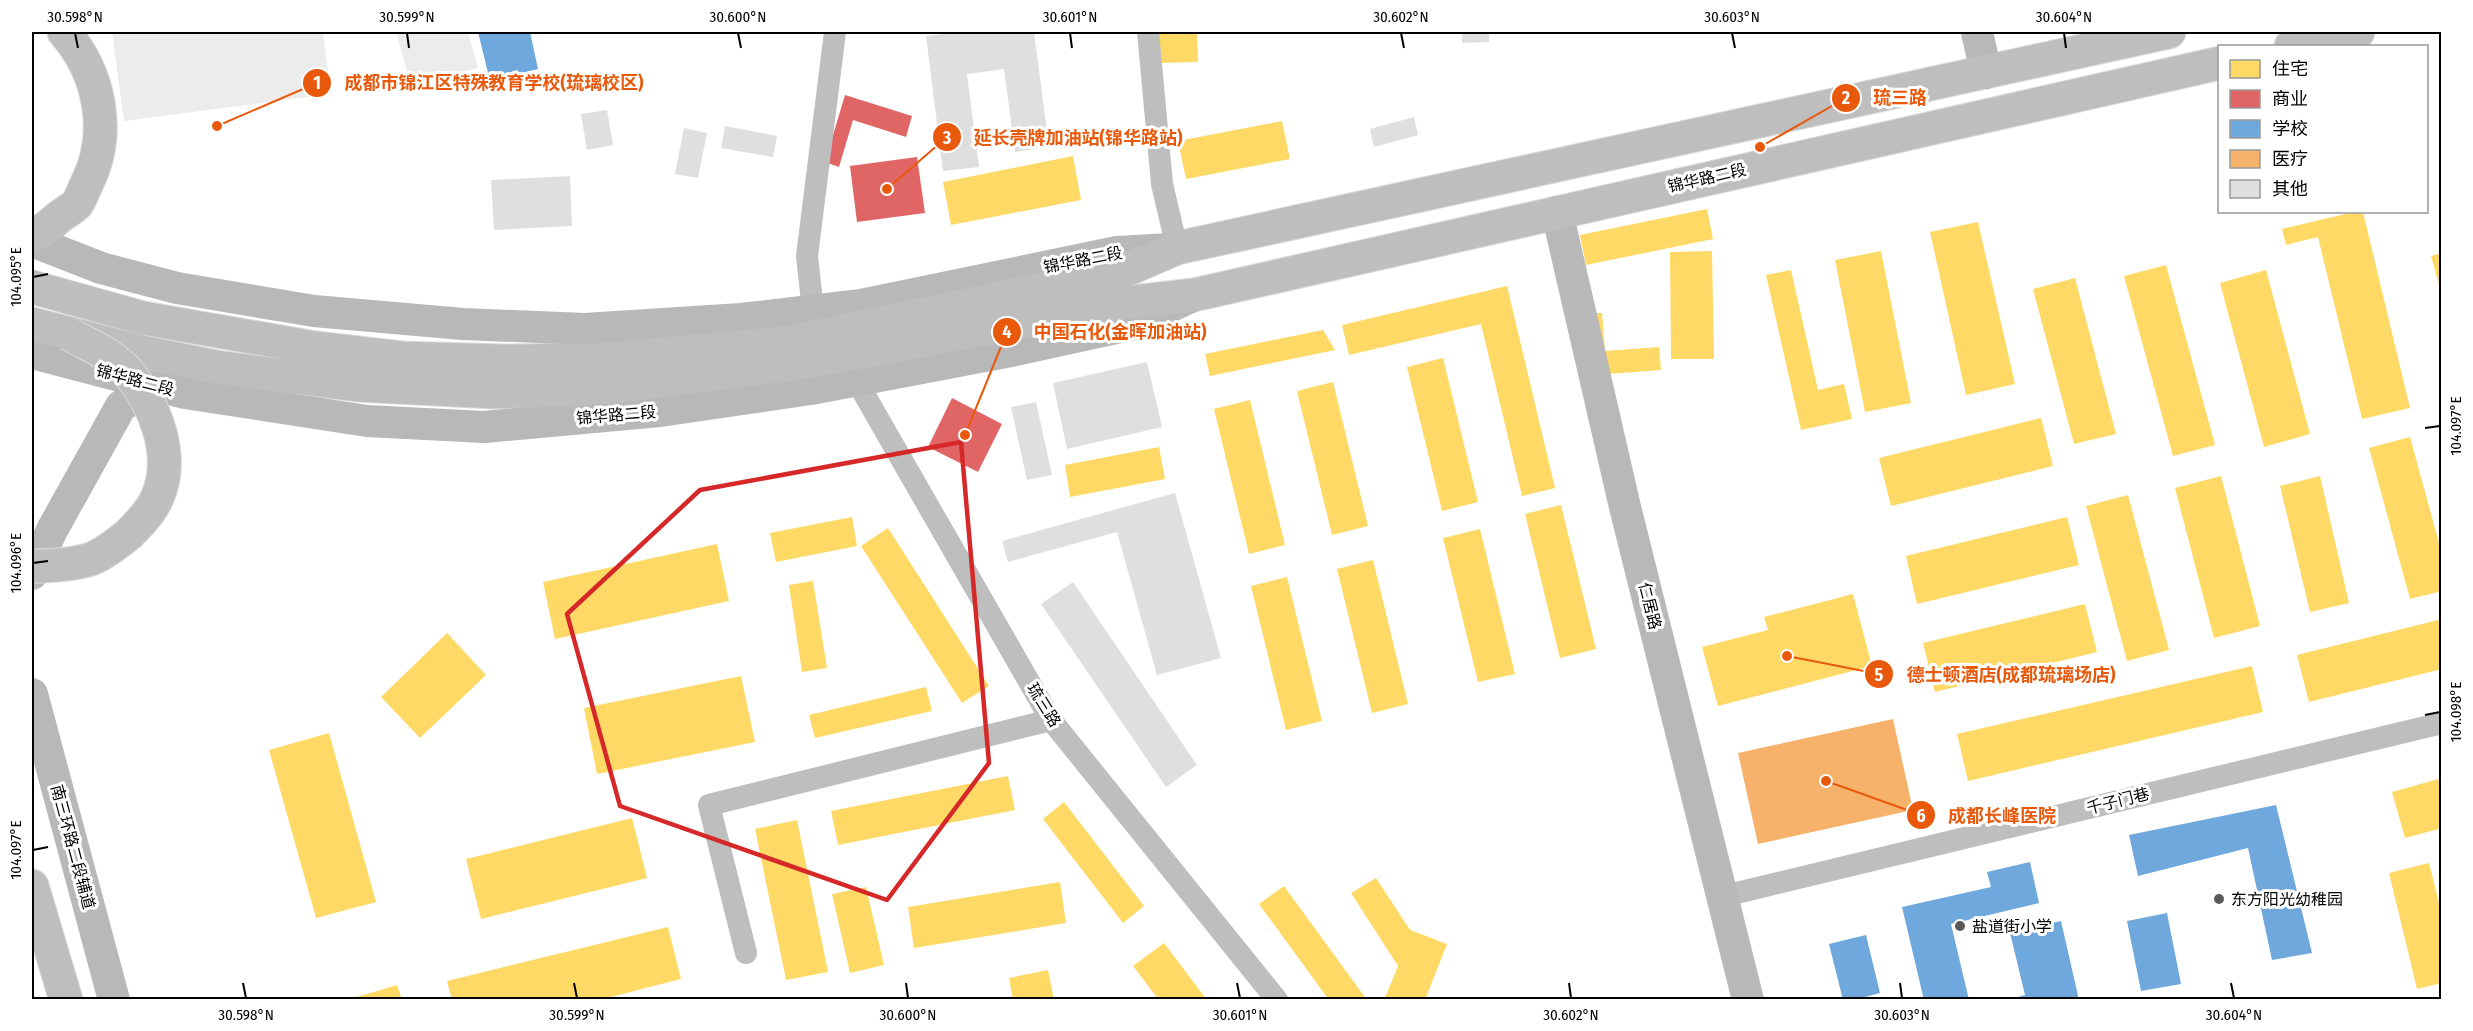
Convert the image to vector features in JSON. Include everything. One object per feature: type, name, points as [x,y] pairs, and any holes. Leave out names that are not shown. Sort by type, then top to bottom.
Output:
[{"type":"main road","points":[[32,236],[77,203],[94,168],[101,130],[97,93],[91,74],[79,48],[64,32]]},
{"type":"main road","points":[[1977,32],[1986,73]]},
{"type":"main road","name":"锦华路二段","points":[[32,241],[101,268],[177,288],[314,311],[463,324],[585,329],[741,319],[861,305],[1117,252],[1177,249],[2169,32]]},
{"type":"main road","points":[[2297,45],[2358,32]]},
{"type":"main road","name":"锦华路二段","points":[[670,366],[807,362],[1125,303],[1194,295],[2218,63]]},
{"type":"main road","name":"仁居路","points":[[1557,212],[1625,507],[1748,999]]},
{"type":"main road","name":"锦华路二段","points":[[670,366],[1119,273],[1177,249]]},
{"type":"main road","points":[[32,287],[143,318],[337,351],[502,362],[598,360],[670,366]]},
{"type":"main road","name":"锦华路二段","points":[[32,353],[185,393],[367,421],[484,427],[660,411],[856,380],[1011,351],[1134,324],[1194,295]]},
{"type":"main road","points":[[32,324],[216,366],[357,385],[493,393],[575,390],[670,366]]},
{"type":"main road","points":[[32,566],[53,566],[91,559],[118,543],[140,523],[157,498],[164,472],[159,427],[147,399],[127,371],[114,358],[69,334]]},
{"type":"main road","points":[[32,574],[52,530],[121,406],[155,386]]},
{"type":"main road","points":[[32,672],[38,737]]},
{"type":"main road","name":"南三环路二段辅道","points":[[32,694],[38,737],[69,832],[114,999]]},
{"type":"main road","points":[[32,886],[66,999]]},
{"type":"street","points":[[813,311],[807,256],[835,32]]},
{"type":"street","points":[[1149,32],[1162,184],[1177,249]]},
{"type":"street","name":"琉三路","points":[[856,380],[1051,720],[1277,999]]},
{"type":"street","points":[[746,953],[709,805],[1051,720]]},
{"type":"street","name":"千子门巷","points":[[1724,896],[2442,723]]},
{"type":"highlighted area","points":[[961,442],[989,763],[887,900],[620,806],[567,614],[700,490]]},
{"type":"shaded area","points":[[112,32],[323,32],[331,94],[124,121]]},
{"type":"shaded area","points":[[396,32],[468,32],[478,68],[411,86]]},
{"type":"building: 住宅","points":[[1156,32],[1197,32],[1198,62],[1157,63]]},
{"type":"building: 住宅","points":[[1282,121],[1290,159],[1186,179],[1178,141]]},
{"type":"building: 住宅","points":[[1073,156],[1081,200],[951,225],[943,182]]},
{"type":"building: 住宅","points":[[1707,209],[1713,239],[1586,265],[1580,235]]},
{"type":"building: 住宅","points":[[2350,213],[2363,213],[2410,408],[2362,419],[2318,237],[2286,245],[2282,229]]},
{"type":"building: 住宅","points":[[1978,222],[2015,384],[1966,395],[1930,232]]},
{"type":"building: 住宅","points":[[1712,251],[1714,359],[1671,359],[1670,252]]},
{"type":"building: 住宅","points":[[1881,251],[1911,403],[1865,412],[1835,260]]},
{"type":"building: 住宅","points":[[2442,253],[2442,292],[2441,292],[2431,256]]},
{"type":"building: 住宅","points":[[2166,265],[2215,445],[2173,456],[2124,276]]},
{"type":"building: 住宅","points":[[1791,270],[1818,390],[1844,384],[1852,419],[1801,430],[1766,275]]},
{"type":"building: 住宅","points":[[2266,270],[2310,434],[2264,447],[2220,283]]},
{"type":"building: 住宅","points":[[2075,278],[2116,434],[2074,444],[2033,289]]},
{"type":"building: 住宅","points":[[1507,286],[1555,488],[1522,496],[1481,324],[1349,355],[1342,325]]},
{"type":"building: 住宅","points":[[1590,313],[1602,313],[1605,351],[1659,347],[1661,370],[1595,375]]},
{"type":"building: 住宅","points":[[1323,330],[1335,350],[1210,376],[1205,354]]},
{"type":"building: 住宅","points":[[1443,358],[1478,502],[1442,511],[1407,367]]},
{"type":"building: 住宅","points":[[1333,382],[1368,526],[1332,535],[1297,391]]},
{"type":"building: 住宅","points":[[1250,400],[1285,545],[1249,554],[1214,409]]},
{"type":"building: 住宅","points":[[2041,418],[2053,466],[1891,506],[1879,458]]},
{"type":"building: 住宅","points":[[2410,437],[2442,554],[2442,591],[2410,599],[2369,448]]},
{"type":"building: 住宅","points":[[1159,447],[1165,479],[1070,497],[1065,465]]},
{"type":"building: 住宅","points":[[2221,476],[2260,626],[2214,638],[2175,488]]},
{"type":"building: 住宅","points":[[2320,476],[2349,603],[2310,612],[2280,486]]},
{"type":"building: 住宅","points":[[2128,495],[2169,650],[2127,661],[2086,506]]},
{"type":"building: 住宅","points":[[1561,505],[1596,649],[1560,658],[1525,514]]},
{"type":"building: 住宅","points":[[852,517],[857,546],[776,562],[770,533]]},
{"type":"building: 住宅","points":[[2067,517],[2079,565],[1917,604],[1906,556]]},
{"type":"building: 住宅","points":[[888,528],[989,686],[962,703],[861,546]]},
{"type":"building: 住宅","points":[[1480,529],[1515,674],[1478,682],[1443,538]]},
{"type":"building: 住宅","points":[[717,544],[729,601],[555,639],[543,582]]},
{"type":"building: 住宅","points":[[1373,560],[1408,704],[1372,713],[1337,569]]},
{"type":"building: 住宅","points":[[1287,577],[1322,721],[1286,730],[1251,586]]},
{"type":"building: 住宅","points":[[813,581],[827,668],[802,672],[789,585]]},
{"type":"building: 住宅","points":[[1853,594],[1872,666],[1718,706],[1702,647],[1768,630],[1764,617]]},
{"type":"building: 住宅","points":[[2085,604],[2097,652],[1935,692],[1923,643]]},
{"type":"building: 住宅","points":[[2442,619],[2442,669],[2309,702],[2297,655]]},
{"type":"building: 住宅","points":[[447,633],[486,675],[420,738],[381,697]]},
{"type":"building: 住宅","points":[[2252,666],[2263,712],[1968,781],[1957,734]]},
{"type":"building: 住宅","points":[[741,676],[755,742],[597,774],[584,708]]},
{"type":"building: 住宅","points":[[926,687],[932,711],[815,738],[809,715]]},
{"type":"building: 住宅","points":[[329,733],[376,902],[316,918],[269,750]]},
{"type":"building: 住宅","points":[[1008,776],[1015,810],[838,845],[831,811]]},
{"type":"building: 住宅","points":[[2442,778],[2442,828],[2405,838],[2392,792]]},
{"type":"building: 住宅","points":[[1064,802],[1144,906],[1123,923],[1043,819]]},
{"type":"building: 住宅","points":[[632,818],[647,878],[481,919],[466,859]]},
{"type":"building: 住宅","points":[[797,820],[828,972],[786,980],[755,829]]},
{"type":"building: 住宅","points":[[2429,863],[2442,915],[2442,983],[2417,989],[2389,873]]},
{"type":"building: 住宅","points":[[1376,878],[1410,930],[1447,944],[1425,1000],[1384,1000],[1398,966],[1351,893]]},
{"type":"building: 住宅","points":[[1060,882],[1066,923],[914,948],[908,907]]},
{"type":"building: 住宅","points":[[1284,886],[1367,1000],[1329,1000],[1259,904]]},
{"type":"building: 住宅","points":[[866,887],[884,965],[850,973],[832,894]]},
{"type":"building: 住宅","points":[[668,927],[681,979],[599,1000],[452,1000],[447,981]]},
{"type":"building: 住宅","points":[[1164,943],[1207,1000],[1159,1000],[1133,966]]},
{"type":"building: 住宅","points":[[1048,970],[1054,1000],[1013,1000],[1009,978]]},
{"type":"building: 住宅","points":[[397,985],[402,1000],[350,1000],[350,999]]},
{"type":"building: 商业","points":[[845,95],[912,116],[906,137],[853,120],[839,167],[825,162]]},
{"type":"building: 商业","points":[[917,157],[925,213],[857,222],[850,166]]},
{"type":"building: 商业","points":[[952,398],[1002,424],[978,472],[928,447]]},
{"type":"building: 学校","points":[[478,32],[530,32],[538,69],[490,81]]},
{"type":"building: 学校","points":[[2276,805],[2312,953],[2272,960],[2248,848],[2138,876],[2129,835]]},
{"type":"building: 学校","points":[[2030,862],[2039,903],[1951,924],[1969,1000],[1924,1000],[1902,907],[1991,887],[1987,872]]},
{"type":"building: 学校","points":[[2167,913],[2181,984],[2141,991],[2127,921]]},
{"type":"building: 学校","points":[[2061,921],[2079,1000],[2008,1000],[2025,995],[2010,933]]},
{"type":"building: 学校","points":[[1866,935],[1880,993],[1854,1000],[1843,1000],[1829,944]]},
{"type":"building: 医疗","points":[[1893,719],[1913,810],[1758,844],[1738,753]]},
{"type":"building: 其他","points":[[958,32],[1034,32],[1049,147],[1015,152],[1004,69],[967,74],[979,167],[943,171],[926,36]]},
{"type":"building: 其他","points":[[1462,32],[1489,32],[1489,42],[1462,43]]},
{"type":"building: 其他","points":[[607,110],[613,145],[587,150],[581,114]]},
{"type":"building: 其他","points":[[1414,117],[1418,135],[1374,147],[1370,129]]},
{"type":"building: 其他","points":[[725,126],[777,136],[773,157],[721,148]]},
{"type":"building: 其他","points":[[684,128],[707,133],[698,178],[675,174]]},
{"type":"building: 其他","points":[[570,176],[572,226],[494,230],[491,180]]},
{"type":"building: 其他","points":[[1147,362],[1162,427],[1067,449],[1053,383]]},
{"type":"building: 其他","points":[[1036,402],[1052,475],[1027,480],[1011,407]]},
{"type":"building: 其他","points":[[1175,493],[1221,658],[1157,675],[1117,532],[1008,562],[1002,541]]},
{"type":"building: 其他","points":[[1073,582],[1197,765],[1166,787],[1041,604]]},
{"type":"place","name":"成都市锦江区特殊教育学校(琉璃校区)","points":[[217,126]]},
{"type":"place","name":"琉三路","points":[[1760,147]]},
{"type":"place","name":"延长壳牌加油站(锦华路站)","points":[[887,189]]},
{"type":"place","name":"中国石化(金晖加油站)","points":[[965,435]]},
{"type":"place","name":"德士顿酒店(成都琉璃场店)","points":[[1787,656]]},
{"type":"place","name":"成都长峰医院","points":[[1826,781]]},
{"type":"place","name":"东方阳光幼稚园","points":[[2219,899]]},
{"type":"place","name":"盐道街小学","points":[[1960,926]]}]
